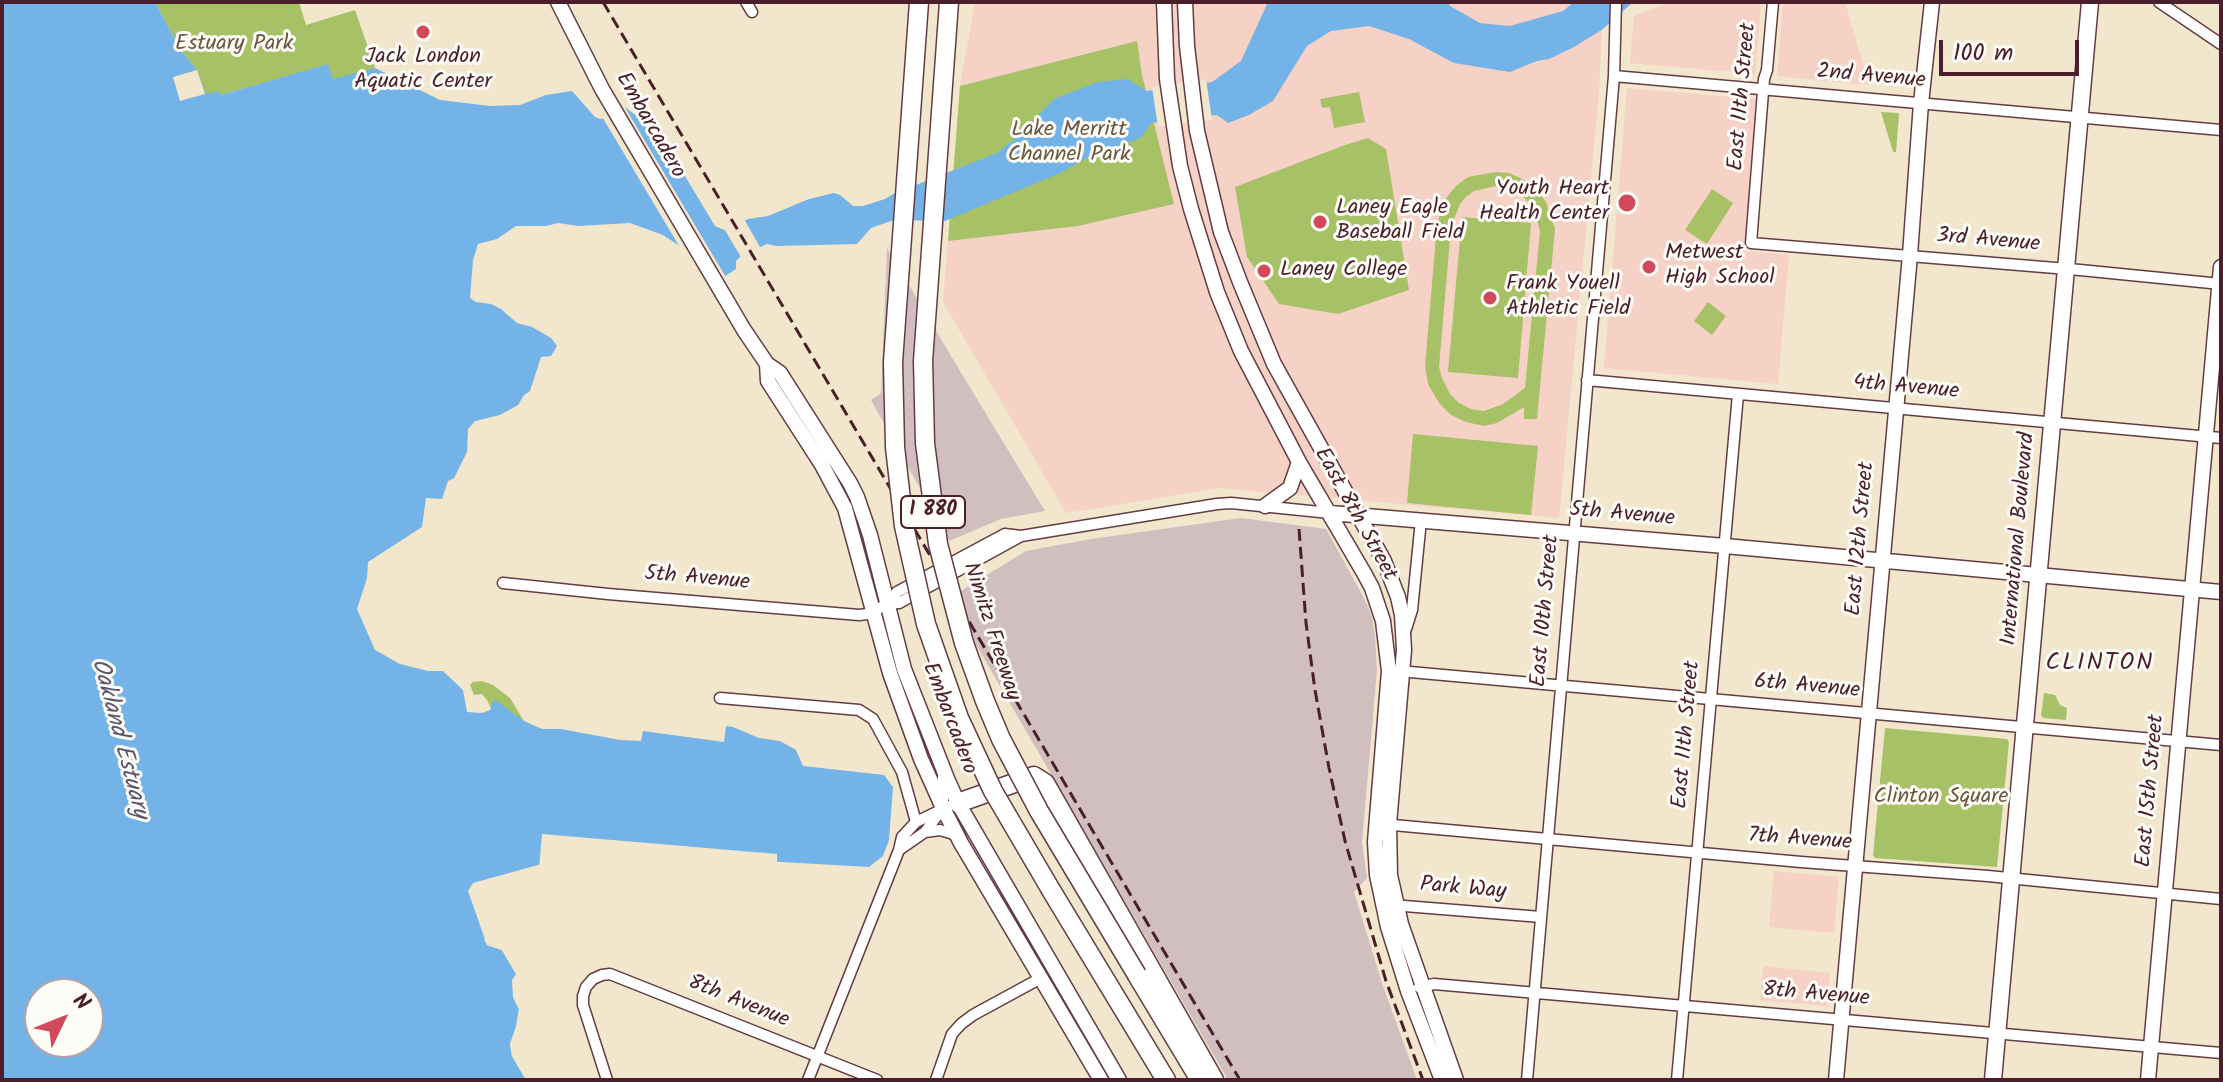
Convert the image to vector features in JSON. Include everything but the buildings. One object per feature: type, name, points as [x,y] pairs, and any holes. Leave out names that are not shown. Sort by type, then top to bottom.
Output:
[{"type":"highway","name":"I 880","points":[[919,2],[893,372],[896,467],[911,565],[939,664],[971,746],[1012,825],[1166,1080]]},
{"type":"highway","name":"Nimitz Freeway","points":[[949,2],[923,381],[927,463],[938,544],[967,653],[1001,739],[1039,811],[1200,1080]]},
{"type":"highway","points":[[951,806],[1034,776],[1045,783],[1214,1080]]},
{"type":"main road","name":"Embarcadero","points":[[558,2],[602,89],[722,293],[767,364],[780,373],[787,383],[841,466],[857,497],[910,687],[943,771],[957,835],[1101,1080]]},
{"type":"main road","name":"East 8th Street","points":[[1164,2],[1167,79],[1175,136],[1191,209],[1217,292],[1241,351],[1299,462],[1364,573],[1378,604],[1396,671]]},
{"type":"main road","name":"East 8th Street","points":[[1185,2],[1197,131],[1221,232],[1274,364],[1384,561],[1402,615],[1404,634],[1396,671],[1383,824],[1390,865],[1389,906],[1442,1080]]},
{"type":"main road","name":"East 12th Street","points":[[1836,1080],[1932,2]]},
{"type":"main road","name":"International Boulevard","points":[[1993,1080],[2090,2]]},
{"type":"main road","name":"East 15th Street","points":[[2148,1080],[2192,589],[2214,437],[2221,267]]},
{"type":"main road","name":"Embarcadero","points":[[767,364],[768,381],[822,465],[845,508],[872,611],[921,759],[951,806],[974,831],[1119,1080]]},
{"type":"main road","points":[[1265,506],[1290,488],[1299,462]]},
{"type":"main road","name":"5th Avenue","points":[[1330,513],[2221,592]]},
{"type":"main road","name":"East 8th Street","points":[[1415,989],[1456,1080]]},
{"type":"street","name":"East 10th Street","points":[[1527,1080],[1614,76],[1616,2]]},
{"type":"street","name":"East 11th Street","points":[[1751,243],[1773,2]]},
{"type":"street","points":[[2159,2],[2221,44]]},
{"type":"street","name":"2nd Avenue","points":[[1614,76],[2221,130]]},
{"type":"street","name":"3rd Avenue","points":[[1751,243],[2220,284]]},
{"type":"street","name":"4th Avenue","points":[[1587,380],[2214,437]]},
{"type":"street","name":"East 11th Street","points":[[1677,1080],[1738,394]]},
{"type":"street","name":"5th Avenue","points":[[503,583],[856,615],[899,603],[1021,536],[1217,504],[1330,513]]},
{"type":"street","name":"East 8th Street","points":[[1404,634],[1412,610],[1421,520]]},
{"type":"street","name":"6th Avenue","points":[[1396,671],[2221,745]]},
{"type":"street","points":[[720,698],[859,710],[873,719],[902,772],[916,822]]},
{"type":"street","points":[[808,1080],[902,837],[916,822],[951,806]]},
{"type":"street","points":[[899,850],[925,832],[951,806]]},
{"type":"street","name":"7th Avenue","points":[[1383,824],[2221,899]]},
{"type":"street","points":[[925,832],[940,830],[957,835]]},
{"type":"street","name":"Park Way","points":[[1389,906],[1541,917]]},
{"type":"street","name":"8th Avenue","points":[[607,1080],[583,1005],[583,996],[593,979],[610,974],[877,1080]]},
{"type":"street","points":[[936,1080],[952,1034],[961,1024],[1041,978]]},
{"type":"street","name":"8th Avenue","points":[[1415,989],[1434,984],[2221,1053]]},
{"type":"shaded area","name":"Laney College","points":[[975,2],[1603,2],[1599,93],[1559,518],[1220,488],[1066,513],[943,302],[960,86]]},
{"type":"shaded area","points":[[1671,2],[1761,2],[1755,74],[1630,63],[1634,16]]},
{"type":"shaded area","points":[[1783,2],[1845,2],[1869,85],[1777,76]]},
{"type":"shaded area","points":[[1627,88],[1756,99],[1744,251],[1789,255],[1778,384],[1604,368]]},
{"type":"shaded area","points":[[887,248],[1045,511],[1001,519],[949,541],[871,400],[881,393]]},
{"type":"shaded area","points":[[1241,518],[1326,529],[1372,617],[1377,670],[1362,842],[1367,878],[1354,892],[1417,1080],[1228,1080],[949,598],[1026,551]]},
{"type":"shaded area","points":[[1774,871],[1839,877],[1834,933],[1769,927]]},
{"type":"shaded area","points":[[1763,966],[1830,973],[1827,1006],[1760,1000]]},
{"type":"green space","name":"Estuary Park","points":[[155,2],[299,2],[306,25],[355,10],[375,68],[333,80],[327,65],[221,95],[205,94],[197,70],[180,49]]},
{"type":"green space","name":"Lake Merritt Channel Park","points":[[1137,41],[1142,75],[1174,204],[1078,226],[948,241],[960,86]]},
{"type":"green space","points":[[1359,92],[1365,122],[1334,128],[1330,107],[1322,108],[1320,99]]},
{"type":"green space","points":[[1881,112],[1899,115],[1896,152],[1893,152]]},
{"type":"green space","name":"Laney Eagle Baseball Field","points":[[1368,138],[1386,149],[1409,290],[1338,314],[1279,304],[1247,257],[1235,187]]},
{"type":"green space","points":[[1509,173],[1531,183],[1546,202],[1555,229],[1537,419],[1524,419],[1524,407],[1497,423],[1484,426],[1466,422],[1451,415],[1439,403],[1428,384],[1425,366],[1437,225],[1447,197],[1468,177]],"holes":[[[1506,187],[1522,195],[1534,209],[1540,231],[1525,388],[1503,404],[1484,411],[1459,403],[1450,394],[1439,367],[1451,227],[1460,204],[1474,191]]]},
{"type":"green space","points":[[1712,189],[1733,203],[1707,244],[1685,230]]},
{"type":"green space","name":"Frank Youell Athletic Field","points":[[1462,217],[1531,223],[1518,378],[1448,372]]},
{"type":"green space","points":[[1708,302],[1726,316],[1712,335],[1694,321]]},
{"type":"green space","points":[[1413,434],[1538,446],[1531,515],[1407,503]]},
{"type":"green space","points":[[482,681],[510,698],[524,721],[493,712],[482,694],[474,695],[470,685]]},
{"type":"green space","points":[[2044,693],[2055,695],[2060,705],[2067,708],[2066,720],[2043,718]]},
{"type":"green space","name":"Clinton Square","points":[[1885,728],[2007,739],[1997,867],[1875,858]]},
{"type":"water","name":"Oakland Estuary","points":[[2,2],[155,2],[180,49],[197,70],[206,94],[219,91],[221,95],[328,64],[333,79],[375,68],[440,100],[490,106],[520,105],[546,95],[572,91],[600,119],[625,107],[635,115],[643,112],[650,118],[715,226],[724,230],[748,219],[768,216],[809,199],[834,193],[853,206],[885,199],[997,153],[1054,99],[1098,82],[1127,79],[1147,91],[1212,82],[1241,61],[1268,2],[1447,2],[1480,23],[1510,26],[1563,11],[1574,2],[1633,2],[1603,29],[1574,47],[1510,72],[1454,63],[1409,39],[1369,26],[1331,31],[1307,46],[1273,101],[1249,115],[1228,123],[1217,115],[1151,123],[1141,138],[1097,153],[1058,174],[945,221],[894,220],[871,228],[857,244],[767,244],[741,256],[736,261],[736,269],[725,276],[663,235],[630,223],[516,226],[497,239],[478,244],[473,260],[470,298],[501,309],[517,323],[551,338],[557,346],[551,356],[541,357],[530,391],[518,405],[500,415],[475,421],[468,429],[467,452],[454,478],[448,481],[442,499],[426,498],[422,527],[368,562],[367,578],[357,609],[375,650],[400,664],[428,671],[443,671],[463,690],[467,712],[490,710],[494,699],[524,721],[542,729],[561,729],[620,740],[641,741],[643,731],[724,742],[726,726],[733,727],[759,738],[780,741],[796,750],[803,766],[884,775],[893,787],[889,840],[883,856],[869,867],[695,857],[556,860],[473,883],[468,891],[487,945],[502,950],[516,974],[513,997],[519,1009],[510,1044],[512,1056],[526,1080],[2,1080]]},
{"type":"pier","points":[[197,70],[205,94],[180,101],[173,77]]},
{"type":"pier","points":[[1206,79],[1212,120],[1158,127],[1152,87]]},
{"type":"pier","points":[[623,104],[727,279],[685,256],[601,115]]},
{"type":"pier","points":[[743,217],[761,249],[742,259],[722,225]]},
{"type":"pier","points":[[542,834],[777,854],[777,862],[776,866],[695,861],[645,861],[643,865],[633,865],[569,861],[568,865],[557,864],[539,869]]},
{"type":"pier","points":[[484,939],[505,947],[519,976],[516,996],[523,1009],[514,1044],[516,1055],[530,1080],[526,1080],[512,1056],[510,1044],[519,1009],[513,997],[512,980],[516,974],[502,950],[487,945]]},
{"type":"railway","points":[[603,2],[1240,1080]]},
{"type":"railway","points":[[1299,529],[1315,690],[1345,841],[1386,981],[1423,1080]]},
{"type":"place","name":"Jack London Aquatic Center","points":[[423,32]]},
{"type":"place","name":"Youth Heart Health Center","points":[[1627,203]]},
{"type":"place","name":"Laney Eagle Baseball Field","points":[[1320,222]]},
{"type":"place","name":"Metwest High School","points":[[1649,267]]},
{"type":"place","name":"Laney College","points":[[1264,271]]},
{"type":"place","name":"Frank Youell Athletic Field","points":[[1490,298]]},
{"type":"district","name":"CLINTON","points":[[2100,665]]}]
